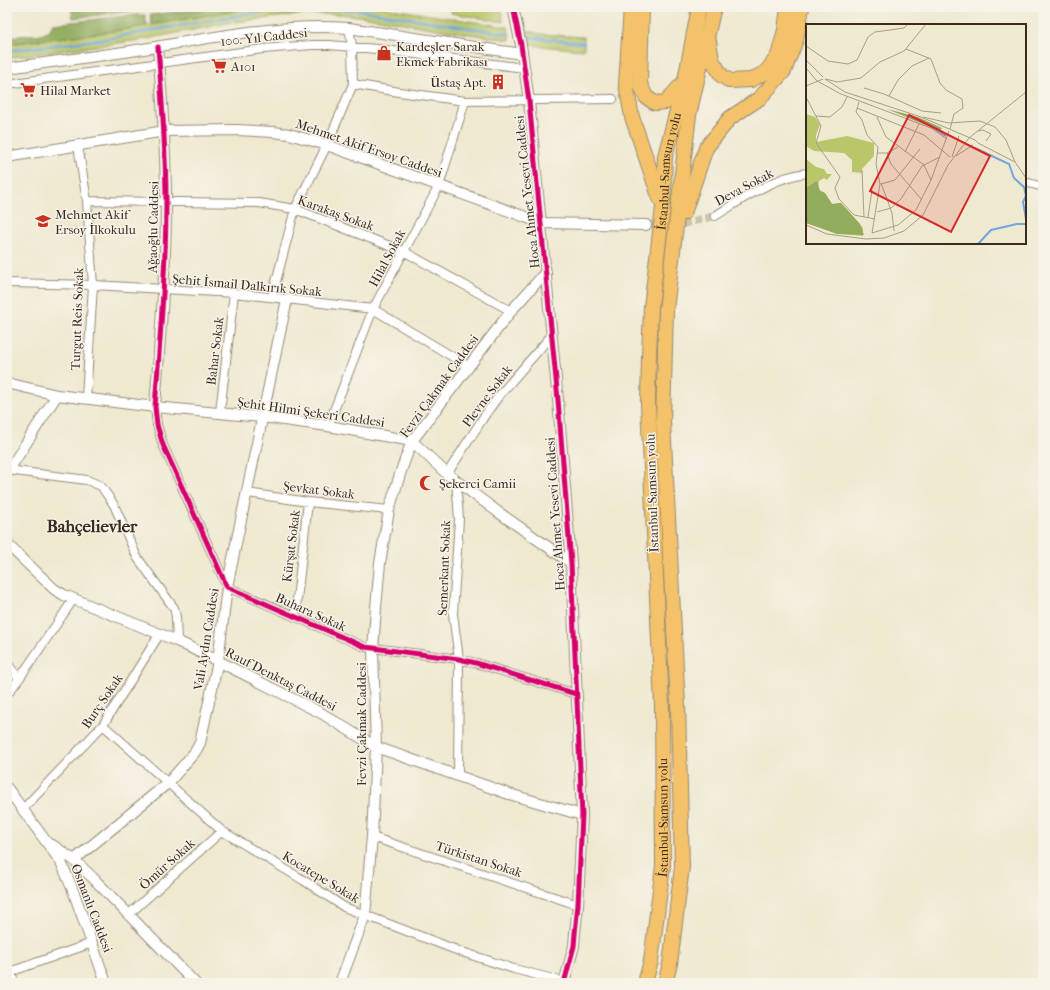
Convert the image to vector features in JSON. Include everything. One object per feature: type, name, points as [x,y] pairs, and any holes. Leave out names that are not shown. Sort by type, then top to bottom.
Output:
[{"type":"highway","points":[[631,7],[626,84],[629,103],[663,207]]},
{"type":"highway","points":[[642,7],[640,84],[646,97],[655,103],[666,102],[685,80]]},
{"type":"highway","name":"İstanbul-Samsun yolu","points":[[645,983],[651,961],[663,866],[662,706],[648,404],[651,307],[663,207],[665,156],[685,80],[699,7]]},
{"type":"highway","name":"İstanbul-Samsun yolu","points":[[665,983],[670,964],[682,867],[678,706],[663,422],[666,310],[689,115],[714,7]]},
{"type":"highway","points":[[708,35],[712,60],[722,76],[730,82],[751,80],[766,72],[778,56],[785,30],[788,7]]},
{"type":"highway","points":[[674,241],[706,148],[730,118],[760,98],[784,71],[796,40],[802,7]]},
{"type":"street","name":"Hoca Ahmet Yesevi Caddesi","points":[[513,7],[529,101],[542,223],[571,563],[582,815],[578,905],[574,946],[564,983]]},
{"type":"street","name":"100. Yıl Caddesi","points":[[7,68],[158,47],[277,28],[325,26],[521,49]]},
{"type":"street","points":[[272,297],[295,209],[353,84],[352,46],[349,28]]},
{"type":"street","name":"100. Yıl Caddesi","points":[[7,84],[263,49],[329,45],[352,46],[524,68]]},
{"type":"street","name":"Ağaoğlu Caddesi","points":[[155,407],[163,290],[166,201],[165,131],[158,47]]},
{"type":"street","points":[[353,84],[465,101],[613,99]]},
{"type":"street","name":"Hilal Sokak","points":[[328,426],[374,309],[439,186],[465,101]]},
{"type":"street","name":"Mehmet Akif Ersoy Caddesi","points":[[7,157],[165,131],[249,130],[274,132],[289,134],[326,145],[542,223],[646,225]]},
{"type":"street","name":"Turgut Reis Sokak","points":[[78,146],[87,201],[93,285],[86,398]]},
{"type":"street","name":"Deva Sokak","points":[[715,216],[758,190],[797,174],[806,173]]},
{"type":"street","points":[[1026,182],[1043,187]]},
{"type":"street","name":"Karakaş Sokak","points":[[87,201],[259,203],[295,209],[405,252],[511,311]]},
{"type":"street","name":"Fevzi Çakmak Caddesi","points":[[340,983],[365,915],[372,837],[376,747],[373,649],[380,563],[389,510],[412,441],[511,311],[546,272]]},
{"type":"street","name":"Şehit İsmail Dalkırık Sokak","points":[[7,283],[93,285],[234,293],[374,309],[468,366]]},
{"type":"street","name":"Bahar Sokak","points":[[220,412],[234,293]]},
{"type":"street","name":"Vali Aydın Caddesi","points":[[74,860],[169,782],[200,743],[218,661],[227,587],[287,298]]},
{"type":"street","name":"Plevne Sokak","points":[[447,474],[484,415],[551,336]]},
{"type":"street","name":"Şehit Hilmi Şekeri Caddesi","points":[[7,383],[57,395],[155,407],[262,417],[328,426],[412,441]]},
{"type":"street","points":[[57,395],[8,471],[87,480],[101,486],[114,504],[137,557],[174,608],[177,641]]},
{"type":"street","points":[[155,407],[157,425],[162,445],[227,587]]},
{"type":"street","points":[[412,441],[447,474],[571,563]]},
{"type":"street","name":"Semerkant Sokak","points":[[456,480],[459,519],[453,614],[459,659],[458,775]]},
{"type":"street","name":"Şevkat Sokak","points":[[247,493],[308,502],[389,510]]},
{"type":"street","name":"Kürşat Sokak","points":[[295,617],[308,502]]},
{"type":"street","name":"Rauf Denktaş Caddesi","points":[[7,544],[54,589],[73,600],[177,641],[321,713],[376,747],[509,794],[582,815]]},
{"type":"street","name":"Buhara Sokak","points":[[227,587],[356,644],[373,649],[459,659],[576,694]]},
{"type":"street","points":[[7,694],[19,679],[73,600]]},
{"type":"street","name":"Burç Sokak","points":[[23,809],[103,725],[159,635]]},
{"type":"street","points":[[7,661],[19,679]]},
{"type":"street","name":"Kocatepe Sokak","points":[[103,725],[169,782],[222,831],[303,880],[344,907],[459,951],[514,970],[564,983]]},
{"type":"street","name":"Osmanlı Caddesi","points":[[7,788],[61,862],[106,983]]},
{"type":"street","name":"Ömür Sokak","points":[[128,915],[222,831]]},
{"type":"street","name":"Türkistan Sokak","points":[[372,837],[578,905]]},
{"type":"street","points":[[46,840],[74,860],[195,983]]},
{"type":"street","points":[[13,983],[9,973],[92,943]]},
{"type":"green space","points":[[71,7],[131,7],[134,11],[73,18]]},
{"type":"green space","points":[[217,7],[255,7],[152,25],[150,15]]},
{"type":"green space","points":[[255,7],[379,7],[508,27],[510,40],[367,17],[339,14],[304,14],[235,22],[140,40],[7,58],[7,44],[107,32]]},
{"type":"green space","points":[[450,7],[501,7],[503,22],[451,13],[452,8]]},
{"type":"green space","points":[[145,15],[147,26],[7,44],[7,37],[43,34],[49,31],[53,24]]},
{"type":"green space","points":[[526,30],[540,34],[584,37],[584,50],[528,45]]},
{"type":"waterway","points":[[7,51],[104,39],[247,14],[310,8],[358,10],[508,34]]},
{"type":"waterway","points":[[529,37],[584,43]]},
{"type":"tunnel","points":[[646,225],[682,224],[715,216]]},
{"type":"cycle path","points":[[513,7],[521,45],[529,101],[558,400],[571,563],[582,815],[578,905],[574,946],[564,983]]},
{"type":"cycle path","points":[[158,47],[165,143],[166,227],[161,330],[155,407],[157,425],[163,445],[227,587],[365,647],[459,659],[576,694]]},
{"type":"place","name":"Kardeşler Sarak Ekmek Fabrikası","points":[[384,53]]},
{"type":"place","name":"A101","points":[[219,66]]},
{"type":"place","name":"Üstaş Apt.","points":[[498,82]]},
{"type":"place","name":"Hilal Market","points":[[28,90]]},
{"type":"place","name":"Mehmet Akif Ersoy İlkokulu","points":[[43,221]]},
{"type":"place","name":"Şekerci Camii","points":[[427,483]]},
{"type":"district","name":"Bahçelievler","points":[[92,526]]}]
